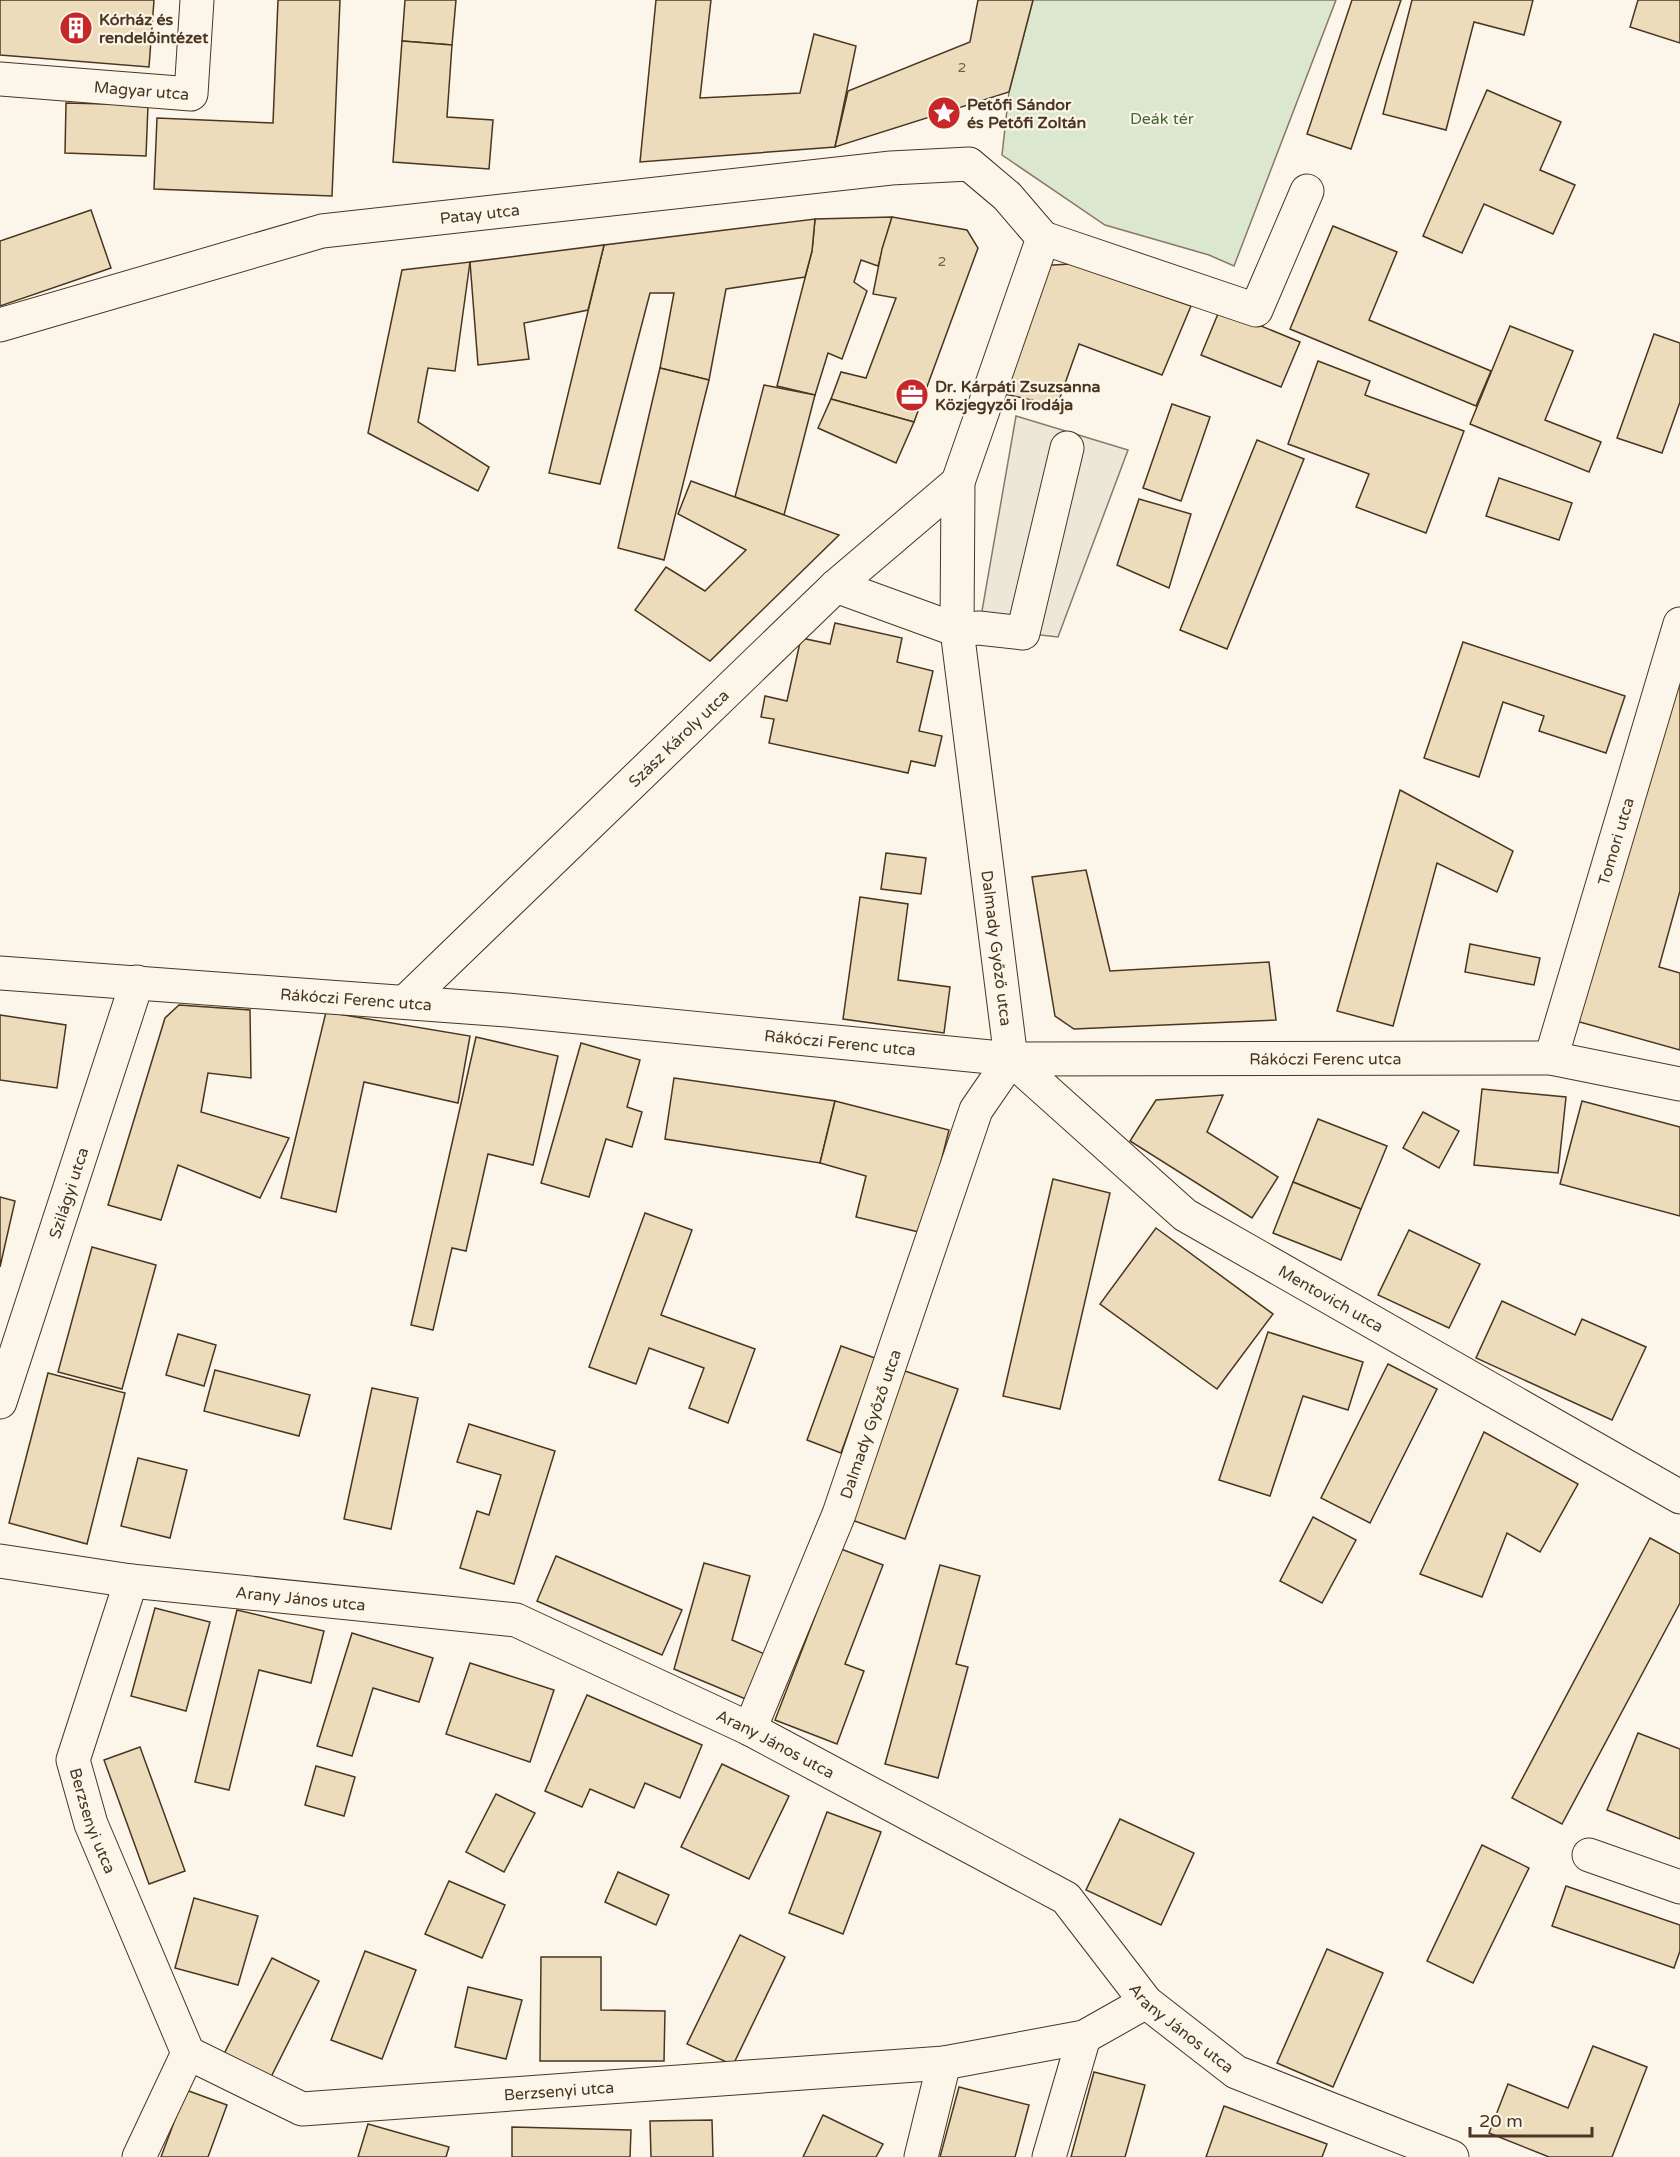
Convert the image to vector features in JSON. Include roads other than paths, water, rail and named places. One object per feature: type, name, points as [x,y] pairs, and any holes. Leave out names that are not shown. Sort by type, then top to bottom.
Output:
[{"type":"street","name":"Magyar utca","points":[[0,79],[191,94],[197,0]]},
{"type":"street","name":"Patay utca","points":[[0,325],[322,231],[891,168],[969,164],[1006,196],[1043,238]]},
{"type":"street","points":[[1043,238],[1257,310],[1307,191]]},
{"type":"street","name":"Dalmady Győző utca","points":[[750,1729],[839,1514],[976,1110],[1011,1059],[957,630],[958,482],[1043,238]]},
{"type":"street","points":[[836,586],[957,630],[979,628],[1023,633],[1067,448]]},
{"type":"street","name":"Szász Károly utca","points":[[405,1002],[836,586],[958,482]]},
{"type":"street","name":"Tomori utca","points":[[1551,1058],[1680,624]]},
{"type":"street","name":"Rákóczi Ferenc utca","points":[[0,973],[519,1011],[1011,1059],[1551,1058],[1680,1084]]},
{"type":"street","name":"Szilágyi utca","points":[[0,1402],[137,982]]},
{"type":"street","name":"Mentovich utca","points":[[1011,1059],[1185,1215],[1680,1497]]},
{"type":"street","name":"Arany János utca","points":[[0,1561],[131,1581],[516,1620],[750,1729],[1066,1898],[1146,2002],[1236,2072],[1452,2157]]},
{"type":"street","name":"Berzsenyi utca","points":[[131,1581],[73,1760],[91,1824],[188,2053],[302,2109],[944,2063],[1084,2037],[1146,2002]]},
{"type":"street","points":[[1589,1855],[1680,1887]]},
{"type":"street","points":[[1049,2157],[1084,2037]]},
{"type":"street","points":[[139,2157],[188,2053]]},
{"type":"street","points":[[921,2157],[944,2063]]},
{"type":"place","name":"Kórház és rendelőintézet","points":[[76,28]]},
{"type":"place","name":"Petőfi Sándor és Petőfi Zoltán","points":[[944,113]]},
{"type":"place","name":"Dr. Kárpáti Zsuzsanna Közjegyzői Irodája","points":[[912,395]]},
{"type":"park label","name":"Deák tér","points":[[1162,118]]}]
